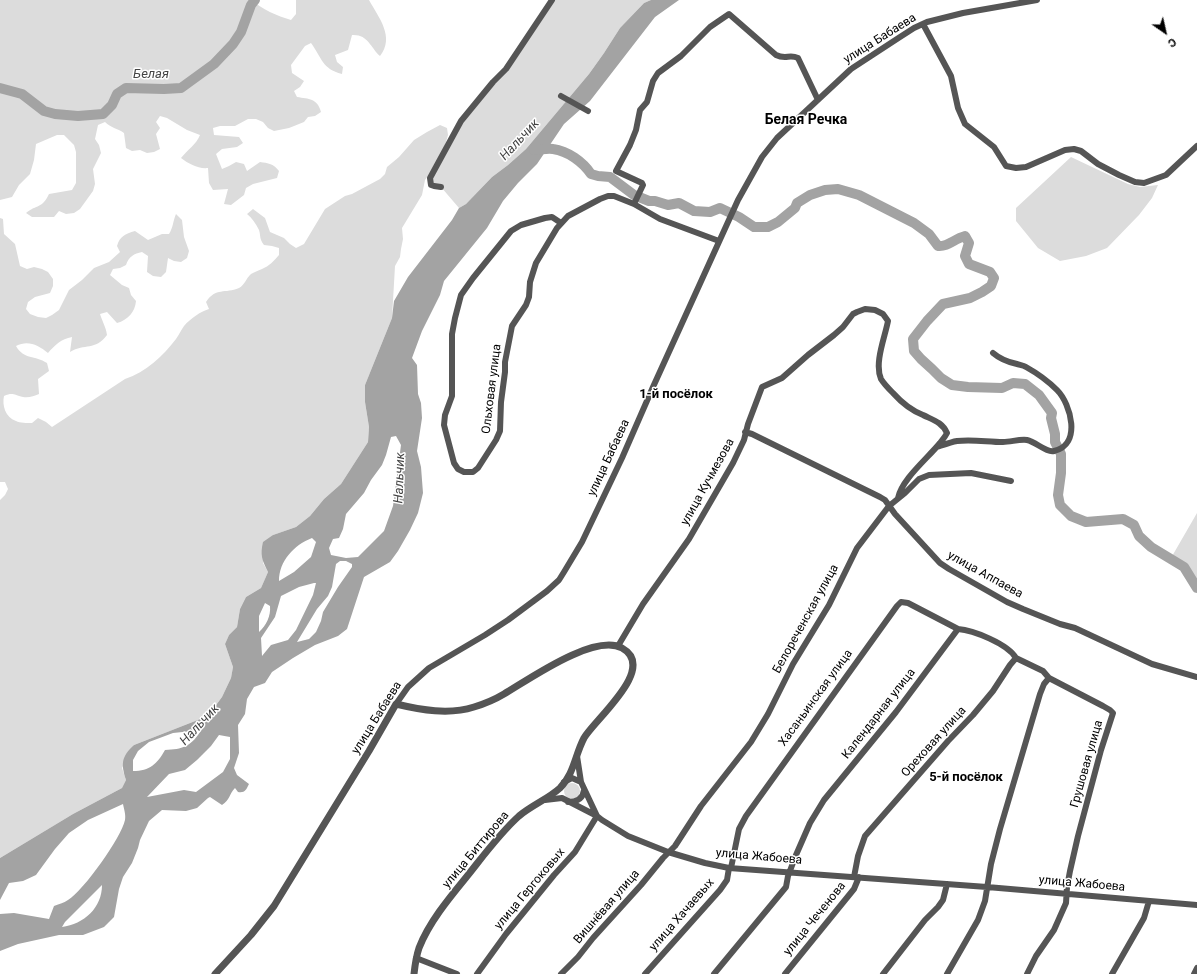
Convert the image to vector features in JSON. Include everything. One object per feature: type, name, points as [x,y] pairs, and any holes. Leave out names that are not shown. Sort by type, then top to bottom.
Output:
[{"type":"street","points":[[441,187],[431,184],[430,176],[457,128],[493,82],[506,69],[552,0]]},
{"type":"street","name":"улица Бабаева","points":[[215,974],[255,930],[269,912],[369,751],[396,704],[408,687],[429,668],[508,620],[547,591],[562,576],[582,542],[612,478],[738,200],[770,146],[786,129],[859,63],[923,24],[964,13],[1037,0]]},
{"type":"street","points":[[635,203],[642,188],[642,183],[616,171],[630,145],[636,130],[640,110],[647,102],[653,81],[658,73],[681,56],[710,27],[729,14],[782,58],[798,58],[818,100]]},
{"type":"street","points":[[923,24],[951,76],[958,108],[963,121],[968,127],[994,147],[1003,162],[1009,167],[1026,167],[1065,150],[1074,149],[1080,151],[1098,164],[1119,175],[1138,183],[1144,183],[1166,174],[1197,146]]},
{"type":"street","points":[[563,96],[588,110]]},
{"type":"street","name":"Ольховая улица","points":[[561,223],[552,217],[545,218],[530,222],[511,232],[473,278],[462,295],[454,318],[452,334],[452,396],[445,415],[444,425],[454,463],[458,469],[464,472],[473,472],[478,468],[500,431],[505,362],[512,326],[526,305],[529,297],[530,282],[536,263],[561,223],[568,216],[608,196],[635,203],[660,219],[719,241]]},
{"type":"street","name":"улица Кучмезова","points":[[618,646],[622,637],[689,539],[733,463],[744,440],[745,432],[762,387],[782,378],[817,347],[834,336],[853,314],[861,310],[875,310],[883,314],[888,321],[880,352],[881,378],[905,405],[916,413],[937,421],[945,428],[947,434],[937,447],[911,474],[897,499]]},
{"type":"street","points":[[937,447],[958,441],[1004,442],[1024,440],[1037,444],[1052,452],[1062,448],[1070,439],[1071,426],[1066,403],[1053,386],[1025,366],[1000,359],[993,353]]},
{"type":"street","name":"улица Аппаева","points":[[745,432],[805,459],[885,500],[912,534],[940,563],[1007,602],[1060,624],[1075,628],[1152,664],[1197,676]]},
{"type":"street","name":"Белореченская улица","points":[[668,852],[758,732],[780,688],[837,590],[857,548],[889,506],[919,479],[929,475],[971,473],[1011,480]]},
{"type":"street","name":"Хасаньинская улица","points":[[730,868],[739,829],[746,816],[897,606],[901,602],[908,603],[958,629]]},
{"type":"street","points":[[946,974],[978,920],[985,900],[991,864],[1000,829],[1033,714],[1044,684],[1049,678],[1043,671],[1016,658],[1011,651],[980,634],[958,629]]},
{"type":"street","name":"Календарная улица","points":[[714,974],[786,887],[788,876],[796,855],[810,823],[824,800],[896,712],[958,629]]},
{"type":"street","points":[[396,704],[424,710],[459,710],[472,708],[499,697],[545,668],[564,658],[607,645],[618,646],[632,657],[634,669],[612,705],[585,737],[577,756]]},
{"type":"street","name":"Ореховая улица","points":[[857,877],[858,856],[865,836],[973,715],[993,691],[1016,658]]},
{"type":"street","name":"Грушовая улица","points":[[1049,678],[1103,706],[1113,713],[1086,804],[1066,894]]},
{"type":"street","name":"улица Жабоева","points":[[577,756],[582,784],[587,798],[597,816],[616,830],[628,836],[668,852],[705,863],[730,868],[987,887],[1197,905]]},
{"type":"street","name":"улица Биттирова","points":[[414,974],[419,949],[441,910],[500,836],[520,816],[562,785],[570,774],[577,756]]},
{"type":"street","points":[[562,798],[562,785],[572,778],[582,784],[583,794],[580,799],[574,802],[568,802]]},
{"type":"street","points":[[538,802],[562,798],[597,816]]},
{"type":"street","name":"улица Гергоковых","points":[[477,974],[484,962],[506,934],[554,875],[575,852],[597,816]]},
{"type":"street","name":"Вишнёвая улица","points":[[561,974],[578,957],[597,932],[641,886],[668,852]]},
{"type":"street","name":"улица Хачаевых","points":[[645,974],[720,890],[727,880],[730,868]]},
{"type":"street","name":"улица Чеченова","points":[[785,974],[854,889],[857,877]]},
{"type":"street","points":[[883,974],[925,920],[943,900],[947,884]]},
{"type":"street","points":[[1027,974],[1036,956],[1054,930],[1064,911],[1066,894]]},
{"type":"street","points":[[1112,974],[1144,918],[1149,901]]},
{"type":"street","points":[[416,958],[457,974]]},
{"type":"street","points":[[1194,974],[1197,968]]},
{"type":"shaded area","points":[[0,0],[251,0],[270,12],[291,20],[296,14],[296,0],[369,0],[384,28],[386,42],[380,56],[365,39],[357,35],[352,35],[348,50],[335,55],[337,62],[343,67],[342,74],[335,72],[326,66],[311,43],[305,46],[291,65],[292,73],[304,81],[300,87],[294,91],[297,97],[309,99],[315,102],[321,112],[315,116],[308,117],[304,122],[289,128],[274,131],[268,128],[263,122],[256,119],[248,119],[235,126],[220,126],[213,128],[214,135],[239,137],[243,143],[237,147],[222,149],[216,154],[222,169],[236,162],[244,164],[247,171],[260,162],[271,164],[279,171],[277,178],[253,184],[246,188],[244,195],[231,205],[224,204],[228,189],[213,190],[209,183],[208,168],[194,166],[181,158],[196,142],[200,135],[160,116],[156,122],[160,128],[156,134],[160,149],[154,152],[147,153],[140,150],[132,151],[126,148],[124,133],[105,122],[98,125],[95,139],[99,145],[101,153],[93,169],[95,184],[93,191],[80,209],[74,213],[66,214],[59,211],[54,217],[32,217],[26,213],[42,204],[49,194],[72,190],[76,183],[76,152],[74,145],[64,135],[57,135],[36,144],[30,174],[19,185],[12,197],[0,200]]},
{"type":"shaded area","points":[[552,0],[651,0],[644,3],[620,28],[589,74],[526,149],[492,177],[466,204],[459,208],[441,187],[434,186],[430,176],[454,134]]},
{"type":"shaded area","points":[[440,125],[447,128],[448,135],[446,142],[436,165],[425,180],[422,195],[402,228],[403,239],[400,257],[395,266],[392,318],[365,385],[365,402],[369,427],[368,442],[341,484],[324,499],[310,516],[296,527],[273,535],[263,563],[268,572],[261,588],[246,597],[240,609],[237,627],[229,635],[225,644],[233,667],[231,678],[222,697],[208,716],[134,745],[122,768],[126,780],[122,788],[73,814],[0,858],[0,500],[8,489],[5,482],[0,482],[0,218],[3,219],[4,234],[15,244],[20,266],[27,269],[34,267],[42,269],[48,272],[53,279],[53,286],[50,293],[35,297],[28,302],[26,309],[30,314],[46,318],[59,310],[69,290],[94,268],[109,262],[120,252],[117,246],[123,236],[135,231],[148,240],[162,234],[169,234],[176,214],[182,220],[184,237],[189,251],[187,258],[181,262],[168,258],[166,272],[161,277],[153,276],[147,272],[148,256],[142,252],[132,256],[126,265],[113,269],[110,275],[122,285],[129,288],[131,295],[136,301],[134,309],[128,318],[121,322],[117,323],[107,312],[100,314],[107,335],[103,340],[94,345],[75,349],[70,352],[72,337],[58,343],[48,353],[29,343],[16,346],[26,355],[47,363],[49,371],[38,379],[39,394],[27,397],[12,394],[4,396],[3,403],[5,410],[9,417],[18,422],[32,423],[38,418],[52,427],[125,379],[133,376],[154,363],[176,339],[187,323],[202,312],[209,309],[206,302],[213,294],[239,288],[251,274],[267,266],[279,255],[279,248],[264,245],[258,228],[247,214],[253,209],[265,218],[270,232],[284,238],[296,248],[304,244],[325,209],[345,196],[352,194],[380,179],[385,174],[387,167],[399,157],[414,140]]},
{"type":"shaded area","points":[[1071,157],[1128,184],[1140,187],[1158,185],[1152,198],[1139,215],[1107,248],[1086,256],[1060,261],[1038,248],[1016,221],[1016,208]]},
{"type":"shaded area","points":[[1197,513],[1197,588],[1184,567],[1171,558]]},
{"type":"shaded area","points":[[572,783],[578,785],[580,791],[578,797],[572,799],[566,797],[564,791],[566,785]]},
{"type":"water","name":"Нальчик","points":[[651,0],[679,0],[655,17],[590,101],[564,124],[537,164],[503,201],[487,228],[444,281],[440,295],[422,331],[412,358],[417,365],[418,394],[421,403],[422,418],[417,451],[421,467],[423,493],[418,513],[398,551],[390,562],[364,577],[347,629],[338,636],[315,645],[293,658],[272,672],[265,683],[254,687],[247,699],[245,714],[238,725],[239,753],[234,768],[237,775],[249,784],[246,789],[242,792],[238,792],[235,788],[227,801],[222,805],[210,797],[197,808],[186,811],[162,810],[149,821],[140,840],[132,863],[123,877],[119,889],[114,917],[104,927],[83,935],[59,935],[18,944],[0,951],[0,914],[14,913],[49,919],[54,906],[66,901],[83,886],[117,839],[125,820],[123,804],[88,820],[69,833],[36,875],[23,881],[9,883],[0,900],[0,858],[73,814],[122,788],[126,780],[123,769],[124,757],[134,745],[208,716],[222,697],[231,678],[233,667],[225,644],[229,635],[237,627],[240,609],[246,597],[261,588],[268,572],[262,557],[263,542],[273,535],[296,527],[310,516],[324,499],[341,484],[368,442],[369,427],[365,402],[365,385],[392,318],[394,301],[408,277],[452,220],[459,208],[466,204],[492,177],[526,149],[589,74],[620,28],[644,3]],"holes":[[[396,436],[401,445],[393,506],[384,531],[358,557],[346,558],[331,555],[329,548],[333,539],[339,538],[343,529],[346,514],[364,493],[382,465],[391,437]],[[312,538],[316,542],[311,557],[294,572],[279,581],[285,560],[299,545]],[[340,561],[346,561],[352,564],[352,567],[323,612],[316,632],[309,639],[297,642],[317,609],[328,596],[332,587],[336,564]],[[316,583],[313,595],[296,630],[288,640],[271,645],[262,656],[261,638],[275,617],[281,596],[299,587]],[[265,603],[270,606],[270,613],[266,624],[259,632],[259,616]],[[192,731],[200,732],[193,741],[186,746],[177,749],[165,750],[156,763],[152,766],[144,770],[133,771],[133,760],[138,751],[149,742],[173,733]],[[219,735],[230,737],[230,759],[223,772],[196,792],[184,790],[147,797],[169,774],[185,770],[211,746]],[[102,885],[99,901],[90,914],[78,922],[62,927],[65,922]]]},
{"type":"waterway","name":"Белая","points":[[0,88],[22,94],[44,111],[55,114],[78,116],[103,114],[112,105],[117,94],[126,88],[181,88],[214,64],[233,44],[241,32],[251,5],[255,0]]},
{"type":"waterway","points":[[534,150],[551,149],[564,152],[584,165],[591,174],[610,177],[634,195],[649,201],[655,201],[668,205],[679,203],[694,211],[710,212],[720,208],[739,217],[754,227],[768,227],[778,222],[795,208],[797,203],[810,195],[825,190],[838,189],[859,195],[914,223],[929,234],[938,246],[945,245],[965,236],[969,243],[965,256],[969,264],[990,272],[994,278],[991,286],[970,298],[943,304],[913,339],[914,351],[941,378],[952,385],[1002,388],[1013,383],[1025,384],[1039,395],[1052,413],[1051,418],[1055,434],[1055,442],[1061,454],[1061,473],[1058,495],[1060,505],[1071,516],[1086,522],[1123,519],[1134,525],[1139,536],[1151,547],[1184,567],[1197,588]]},
{"type":"district","name":"Белая Речка","points":[[806,120]]},
{"type":"district","name":"1-й посёлок","points":[[676,395]]},
{"type":"district","name":"5-й посёлок","points":[[966,778]]}]
